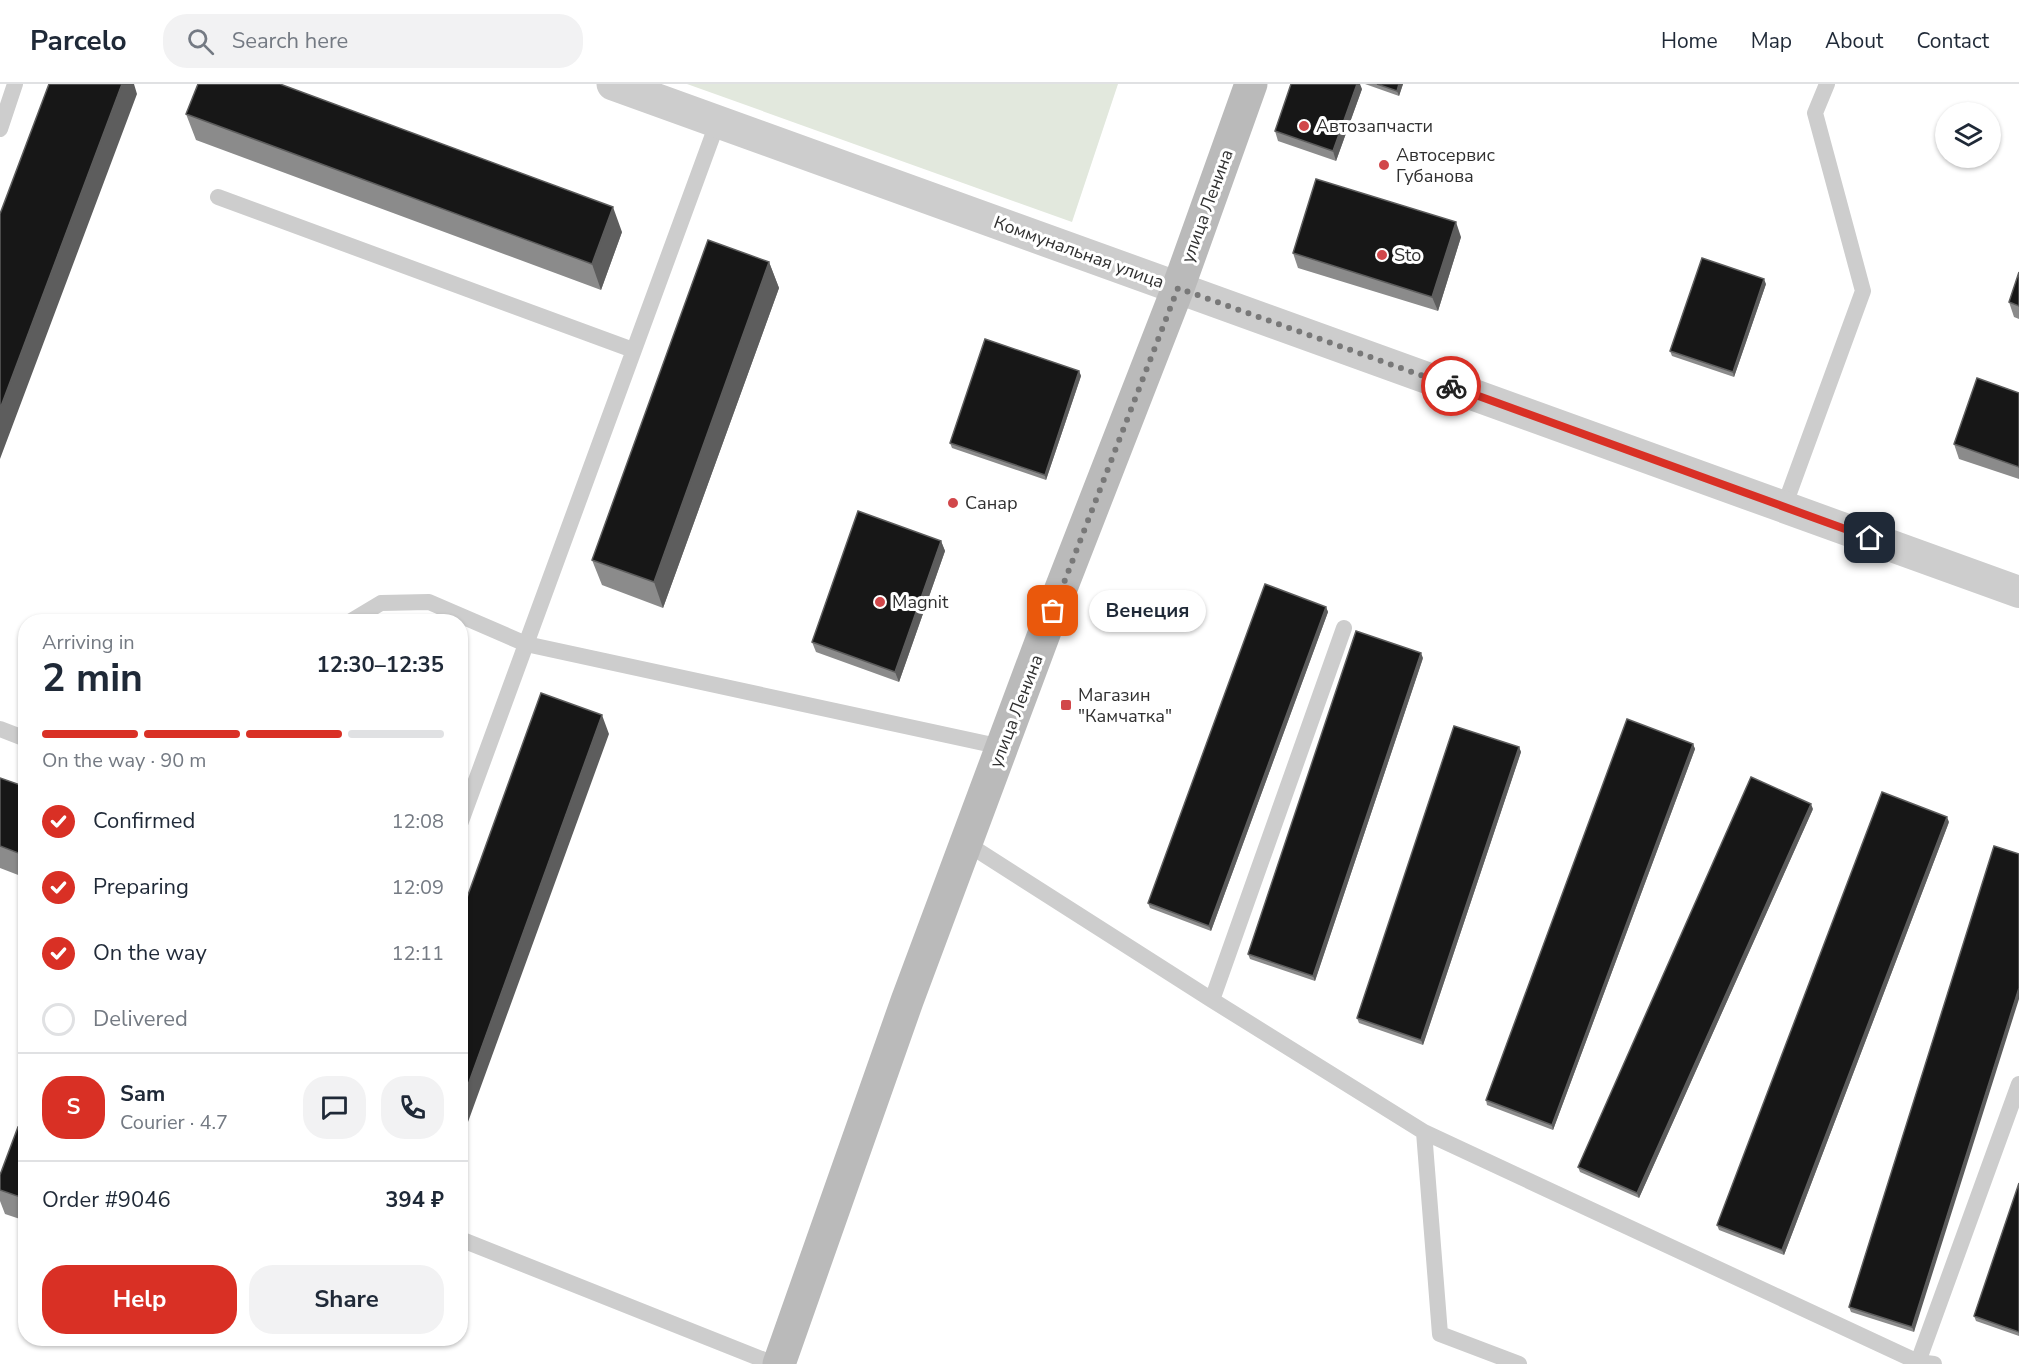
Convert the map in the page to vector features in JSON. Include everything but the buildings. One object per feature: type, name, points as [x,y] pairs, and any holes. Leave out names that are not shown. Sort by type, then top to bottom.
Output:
[{"type":"main road","name":"улица Ленина","points":[[779,1364],[907,1001],[1178,288],[1251,84]]},
{"type":"street","name":"Коммунальная улица","points":[[613,84],[2019,592]]},
{"type":"lane","points":[[1,122],[15,84]]},
{"type":"lane","points":[[1784,507],[1863,291],[1815,113],[1827,84]]},
{"type":"lane","points":[[468,802],[718,121]]},
{"type":"lane","points":[[218,197],[633,350]]},
{"type":"lane","points":[[363,614],[381,603],[429,602],[457,614]]},
{"type":"lane","points":[[468,619],[526,644],[1002,747]]},
{"type":"lane","points":[[1212,1000],[1344,628]]},
{"type":"lane","points":[[0,729],[18,736]]},
{"type":"lane","points":[[966,843],[1425,1132],[1926,1363],[2019,1084]]},
{"type":"lane","points":[[1425,1132],[1440,1334],[1519,1364]]},
{"type":"lane","points":[[468,1242],[774,1364]]},
{"type":"shaded area","points":[[687,84],[1118,84],[1072,222]]},
{"type":"way so far","points":[[1053,611],[1178,288],[1451,386]]},
{"type":"place","name":"Автозапчасти","points":[[1304,126]]},
{"type":"place","name":"Автосервис Губанова","points":[[1384,165]]},
{"type":"place","name":"Sto","points":[[1382,255]]},
{"type":"place","name":"Санар","points":[[953,503]]},
{"type":"place","name":"Magnit","points":[[880,602]]},
{"type":"place","name":"Венеция","points":[[1053,611]]},
{"type":"place","name":"Магазин \"Камчатка\"","points":[[1066,705]]},
{"type":"route","points":[[1451,386],[1870,538]]}]
